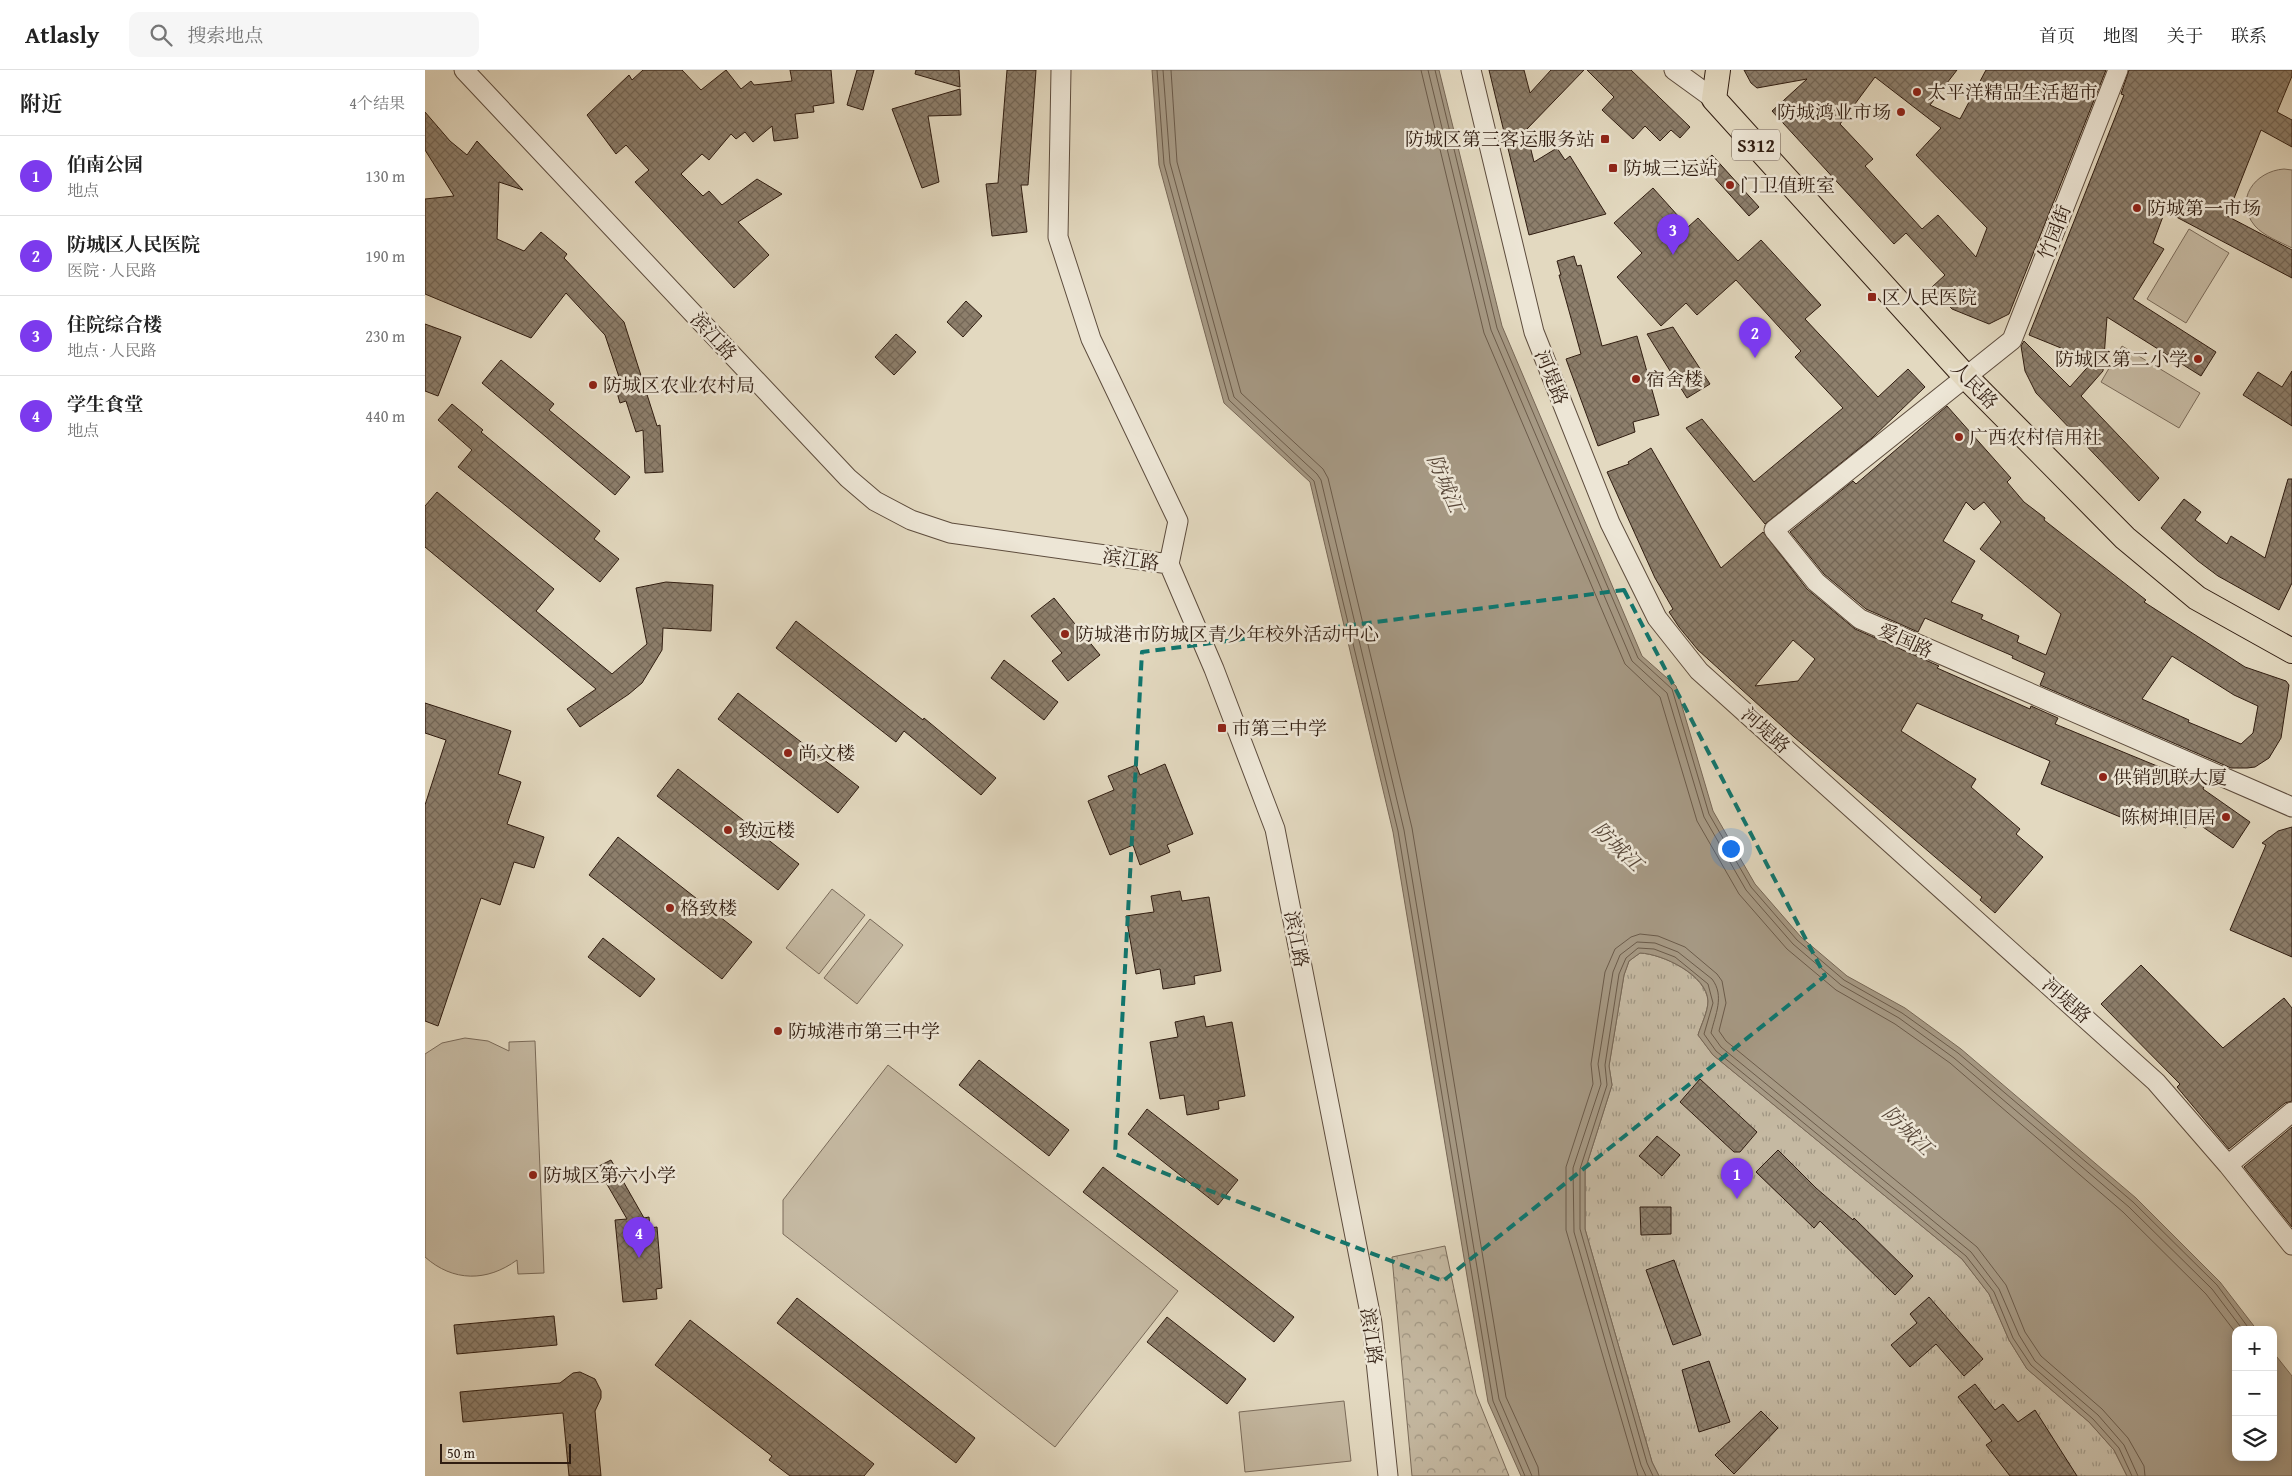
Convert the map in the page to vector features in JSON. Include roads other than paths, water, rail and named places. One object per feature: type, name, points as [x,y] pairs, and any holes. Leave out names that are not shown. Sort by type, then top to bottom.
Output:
[{"type":"main road","points":[[1714,99],[1718,70]]},
{"type":"main road","name":"人民路","points":[[1714,99],[1967,377],[2125,538],[2197,598],[2292,651]]},
{"type":"street","name":"滨江路","points":[[464,70],[848,478],[875,501],[911,520],[950,532],[1169,564],[1213,669],[1275,829],[1372,1323],[1387,1476]]},
{"type":"street","points":[[1061,70],[1058,237],[1091,339],[1178,521],[1169,564]]},
{"type":"street","name":"河堤路","points":[[1471,70],[1535,332],[1610,523],[1657,618],[1699,671],[2156,1082],[2228,1165],[2292,1245]]},
{"type":"street","name":"人民路","points":[[1674,70],[1714,99]]},
{"type":"street","name":"竹园街","points":[[1967,377],[2012,340],[2118,70]]},
{"type":"street","name":"爱国路","points":[[1967,377],[1774,530],[1816,582],[1860,619],[2292,803]]},
{"type":"street","points":[[2228,1165],[2292,1112]]},
{"type":"water","name":"防城江","points":[[1152,70],[1439,70],[1502,326],[1642,656],[1676,686],[1713,811],[1755,884],[1801,937],[1847,976],[1905,1008],[1961,1049],[2136,1198],[2220,1282],[2254,1326],[2232,1326],[2232,1461],[2277,1461],[2277,1357],[2292,1376],[2292,1476],[2127,1476],[2114,1450],[2089,1422],[2027,1369],[2009,1340],[1989,1294],[1962,1259],[1713,1055],[1698,1035],[1708,1005],[1706,992],[1700,983],[1692,975],[1671,962],[1660,957],[1640,953],[1629,961],[1624,975],[1609,1066],[1612,1085],[1585,1170],[1585,1229],[1652,1462],[1659,1476],[1521,1476],[1488,1402],[1393,832],[1310,482],[1224,403],[1159,165]]},
{"type":"place","name":"太平洋精品生活超市","points":[[1917,92]]},
{"type":"place","name":"防城鸿业市场","points":[[1901,112]]},
{"type":"place","name":"防城区第三客运服务站","points":[[1605,139]]},
{"type":"place","name":"防城三运站","points":[[1613,168]]},
{"type":"place","name":"门卫值班室","points":[[1730,185]]},
{"type":"place","name":"防城第一市场","points":[[2137,208]]},
{"type":"place","name":"住院综合楼","points":[[1673,255]]},
{"type":"place","name":"区人民医院","points":[[1872,297]]},
{"type":"place","name":"防城区人民医院","points":[[1755,358]]},
{"type":"place","name":"防城区第二小学","points":[[2198,359]]},
{"type":"place","name":"宿舍楼","points":[[1636,379]]},
{"type":"place","name":"防城区农业农村局","points":[[593,385]]},
{"type":"place","name":"广西农村信用社","points":[[1959,437]]},
{"type":"place","name":"防城港市防城区青少年校外活动中心","points":[[1065,634]]},
{"type":"place","name":"巿第三中学","points":[[1222,728]]},
{"type":"place","name":"尚文楼","points":[[788,753]]},
{"type":"place","name":"供销凯联大厦","points":[[2103,777]]},
{"type":"place","name":"陈树坤旧居","points":[[2226,817]]},
{"type":"place","name":"致远楼","points":[[728,830]]},
{"type":"place","name":"格致楼","points":[[670,908]]},
{"type":"place","name":"防城港市第三中学","points":[[778,1031]]},
{"type":"place","name":"防城区第六小学","points":[[533,1175]]},
{"type":"place","name":"伯南公园","points":[[1737,1199]]},
{"type":"place","name":"学生食堂","points":[[639,1258]]}]
